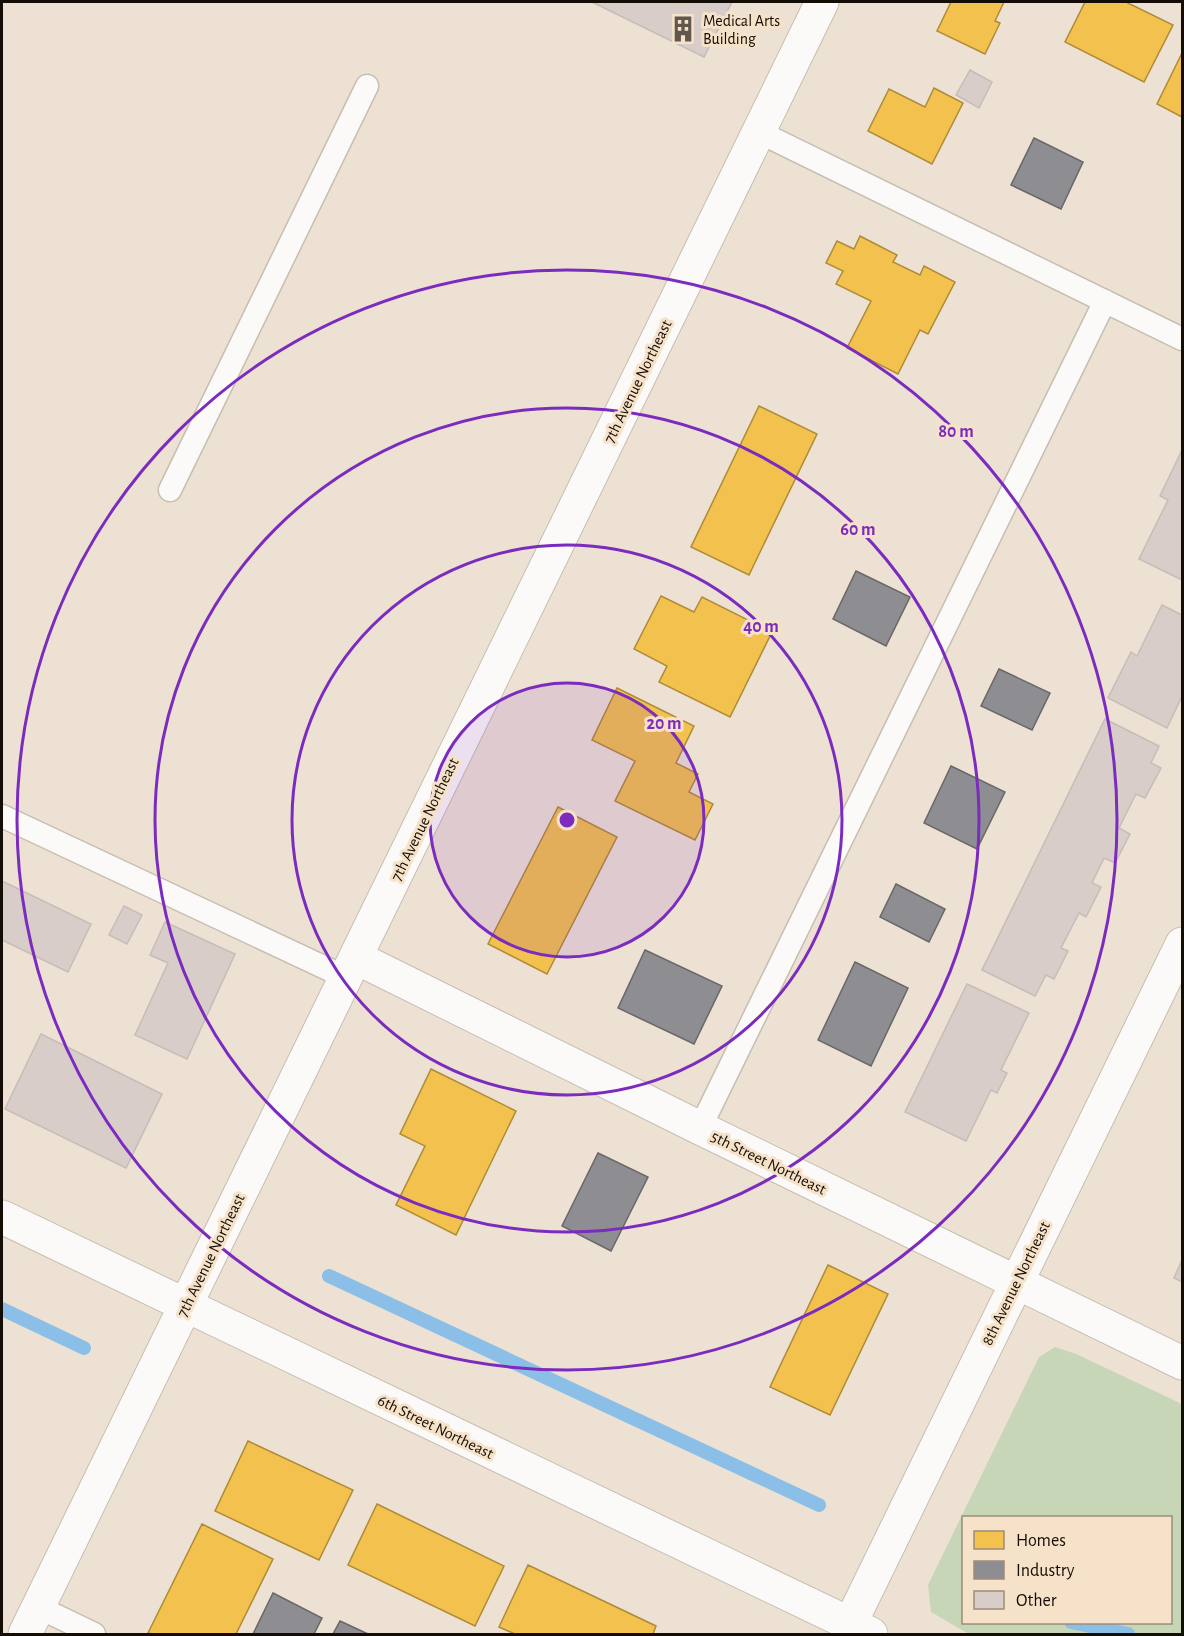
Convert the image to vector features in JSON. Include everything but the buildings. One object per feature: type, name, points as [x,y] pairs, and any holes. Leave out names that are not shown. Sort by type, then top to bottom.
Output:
[{"type":"street","name":"7th Avenue Northeast","points":[[32,1621],[822,2]]},
{"type":"street","name":"8th Avenue Northeast","points":[[860,1629],[1016,1281],[1182,944]]},
{"type":"street","name":"5th Street Northeast","points":[[352,968],[700,1128],[1182,1363]]},
{"type":"street","name":"6th Street Northeast","points":[[2,1217],[860,1629]]},
{"type":"lane","points":[[170,490],[367,86]]},
{"type":"lane","points":[[759,132],[1182,339]]},
{"type":"lane","points":[[700,1128],[1105,301]]},
{"type":"lane","points":[[2,816],[352,968]]},
{"type":"lane","points":[[32,1621],[94,1635]]},
{"type":"green space","points":[[1055,1347],[1076,1354],[1182,1404],[1182,1634],[969,1634],[931,1612],[928,1585],[1039,1357]]},
{"type":"waterway","points":[[329,1276],[819,1505]]},
{"type":"waterway","points":[[2,1309],[84,1348]]},
{"type":"waterway","points":[[1080,1624],[1128,1634]]},
{"type":"place","name":"Medical Arts Building","points":[[683,29]]}]
